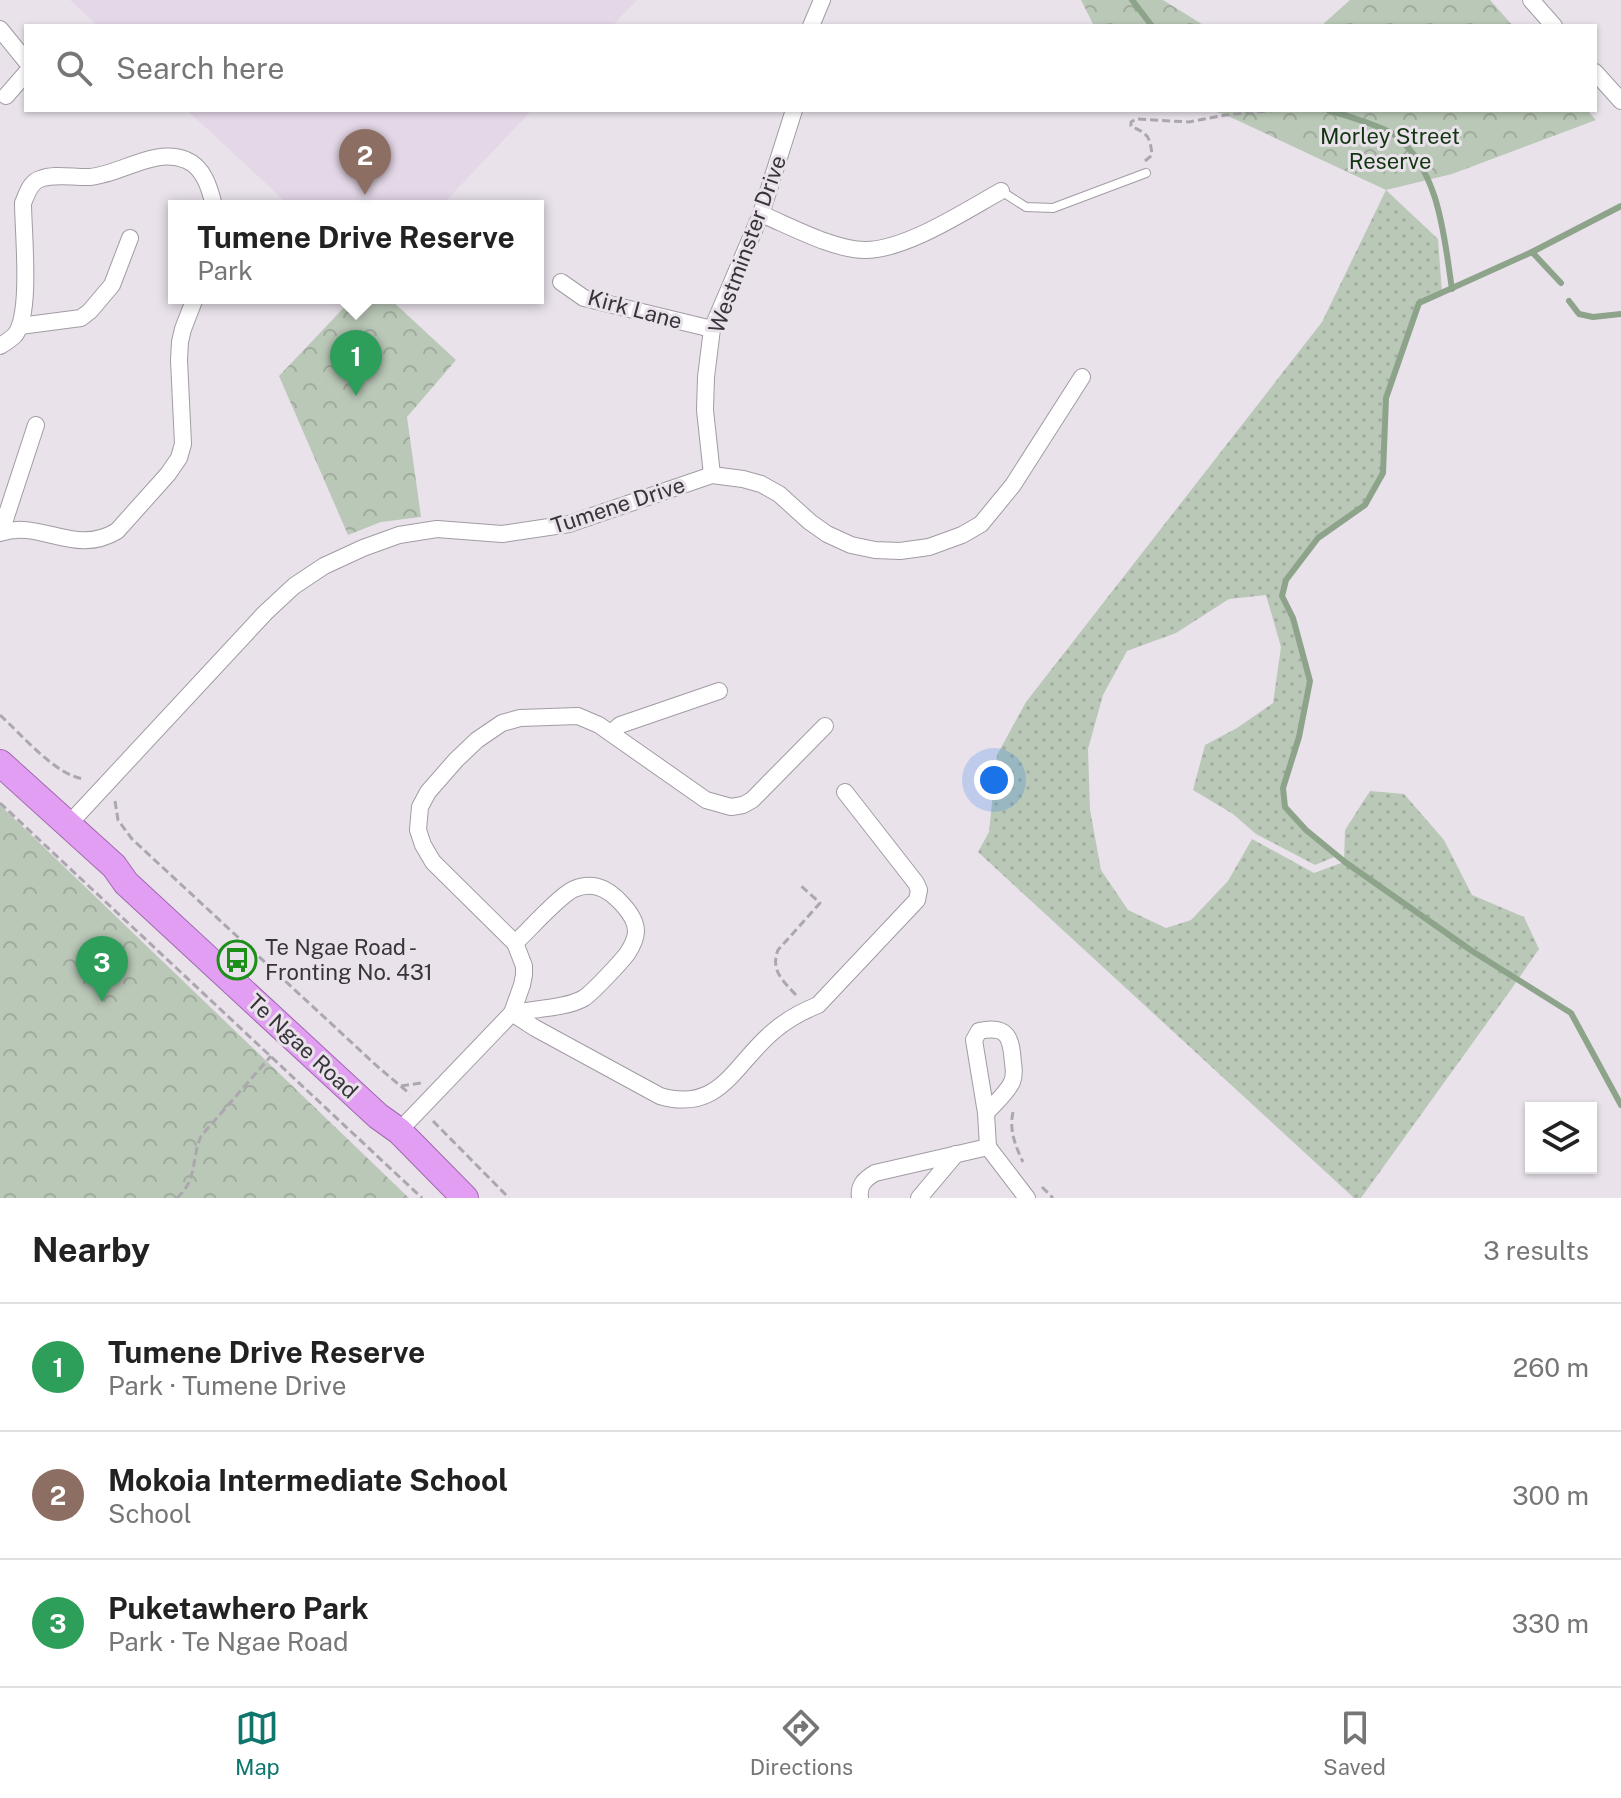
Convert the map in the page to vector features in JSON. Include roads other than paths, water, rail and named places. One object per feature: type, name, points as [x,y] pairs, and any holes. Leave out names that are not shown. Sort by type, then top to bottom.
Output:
[{"type":"highway","name":"Te Ngae Road","points":[[0,763],[114,866],[126,883],[367,1106],[399,1131],[465,1198]]},
{"type":"street","points":[[812,24],[822,0]]},
{"type":"street","points":[[1531,0],[1552,24]]},
{"type":"street","points":[[0,29],[24,59]]},
{"type":"street","points":[[1597,74],[1621,101]]},
{"type":"street","points":[[6,96],[24,75]]},
{"type":"street","name":"Westminster Drive","points":[[712,475],[705,410],[712,329],[761,214],[793,112]]},
{"type":"street","points":[[0,346],[15,335],[25,306],[23,203],[37,179],[91,177],[156,157],[174,156],[190,161],[203,175],[212,200]]},
{"type":"street","points":[[761,214],[832,244],[865,250],[893,246],[1001,191]]},
{"type":"street","points":[[20,326],[81,318],[90,311],[112,285],[130,238]]},
{"type":"street","name":"Kirk Lane","points":[[561,282],[584,298],[712,329]]},
{"type":"street","points":[[0,532],[24,529],[76,541],[107,537],[117,531],[168,474],[179,458],[183,444],[180,342],[193,304]]},
{"type":"street","name":"Tumene Drive","points":[[68,825],[265,613],[294,586],[324,566],[363,548],[399,535],[437,529],[502,534],[569,524],[712,475],[761,484],[779,494],[827,534],[851,545],[900,551],[929,547],[981,524],[1013,485],[1082,377]]},
{"type":"street","points":[[0,532],[36,425]]},
{"type":"street","points":[[611,733],[620,725],[719,691]]},
{"type":"street","points":[[399,1131],[512,1013],[524,975],[524,966],[515,943],[433,862],[418,830],[420,807],[428,792],[477,740],[502,723],[520,718],[578,716],[599,725],[706,800],[731,807],[752,800],[825,726]]},
{"type":"street","points":[[512,1013],[660,1096],[691,1101],[719,1088],[774,1030],[818,1005],[917,900],[919,890],[916,883],[845,792]]},
{"type":"street","points":[[512,1013],[568,1005],[585,997],[628,953],[636,932],[628,909],[605,889],[584,886],[567,893],[515,943]]},
{"type":"street","points":[[986,1113],[1012,1083],[1014,1072],[1012,1047],[1008,1036],[1000,1029],[979,1031],[974,1040],[986,1113],[988,1147],[1027,1198]]},
{"type":"street","points":[[860,1198],[860,1187],[866,1178],[875,1173],[988,1147]]},
{"type":"street","points":[[919,1198],[956,1154]]},
{"type":"lane","points":[[1001,191],[1026,207],[1053,208],[1143,169]]},
{"type":"waterway","points":[[1132,0],[1150,24]]},
{"type":"waterway","points":[[1334,112],[1391,133],[1411,151],[1438,206],[1452,289]]},
{"type":"waterway","points":[[1621,206],[1532,252],[1419,303],[1386,398],[1383,473],[1365,505],[1318,538],[1286,580],[1282,596],[1293,618],[1310,681],[1299,737],[1283,788],[1285,807],[1306,830],[1345,862],[1472,951],[1571,1013],[1621,1105]]},
{"type":"waterway","points":[[1532,252],[1561,283]]},
{"type":"waterway","points":[[1569,301],[1579,314],[1593,317],[1621,314]]},
{"type":"place","name":"Mokoia Intermediate School","points":[[365,195]]},
{"type":"place","name":"Tumene Drive Reserve","points":[[356,396]]},
{"type":"place","name":"Te Ngae Road - Fronting No. 431","points":[[237,960]]},
{"type":"place","name":"Puketawhero Park","points":[[102,1002]]},
{"type":"park label","name":"Morley Street Reserve","points":[[1390,148]]}]
